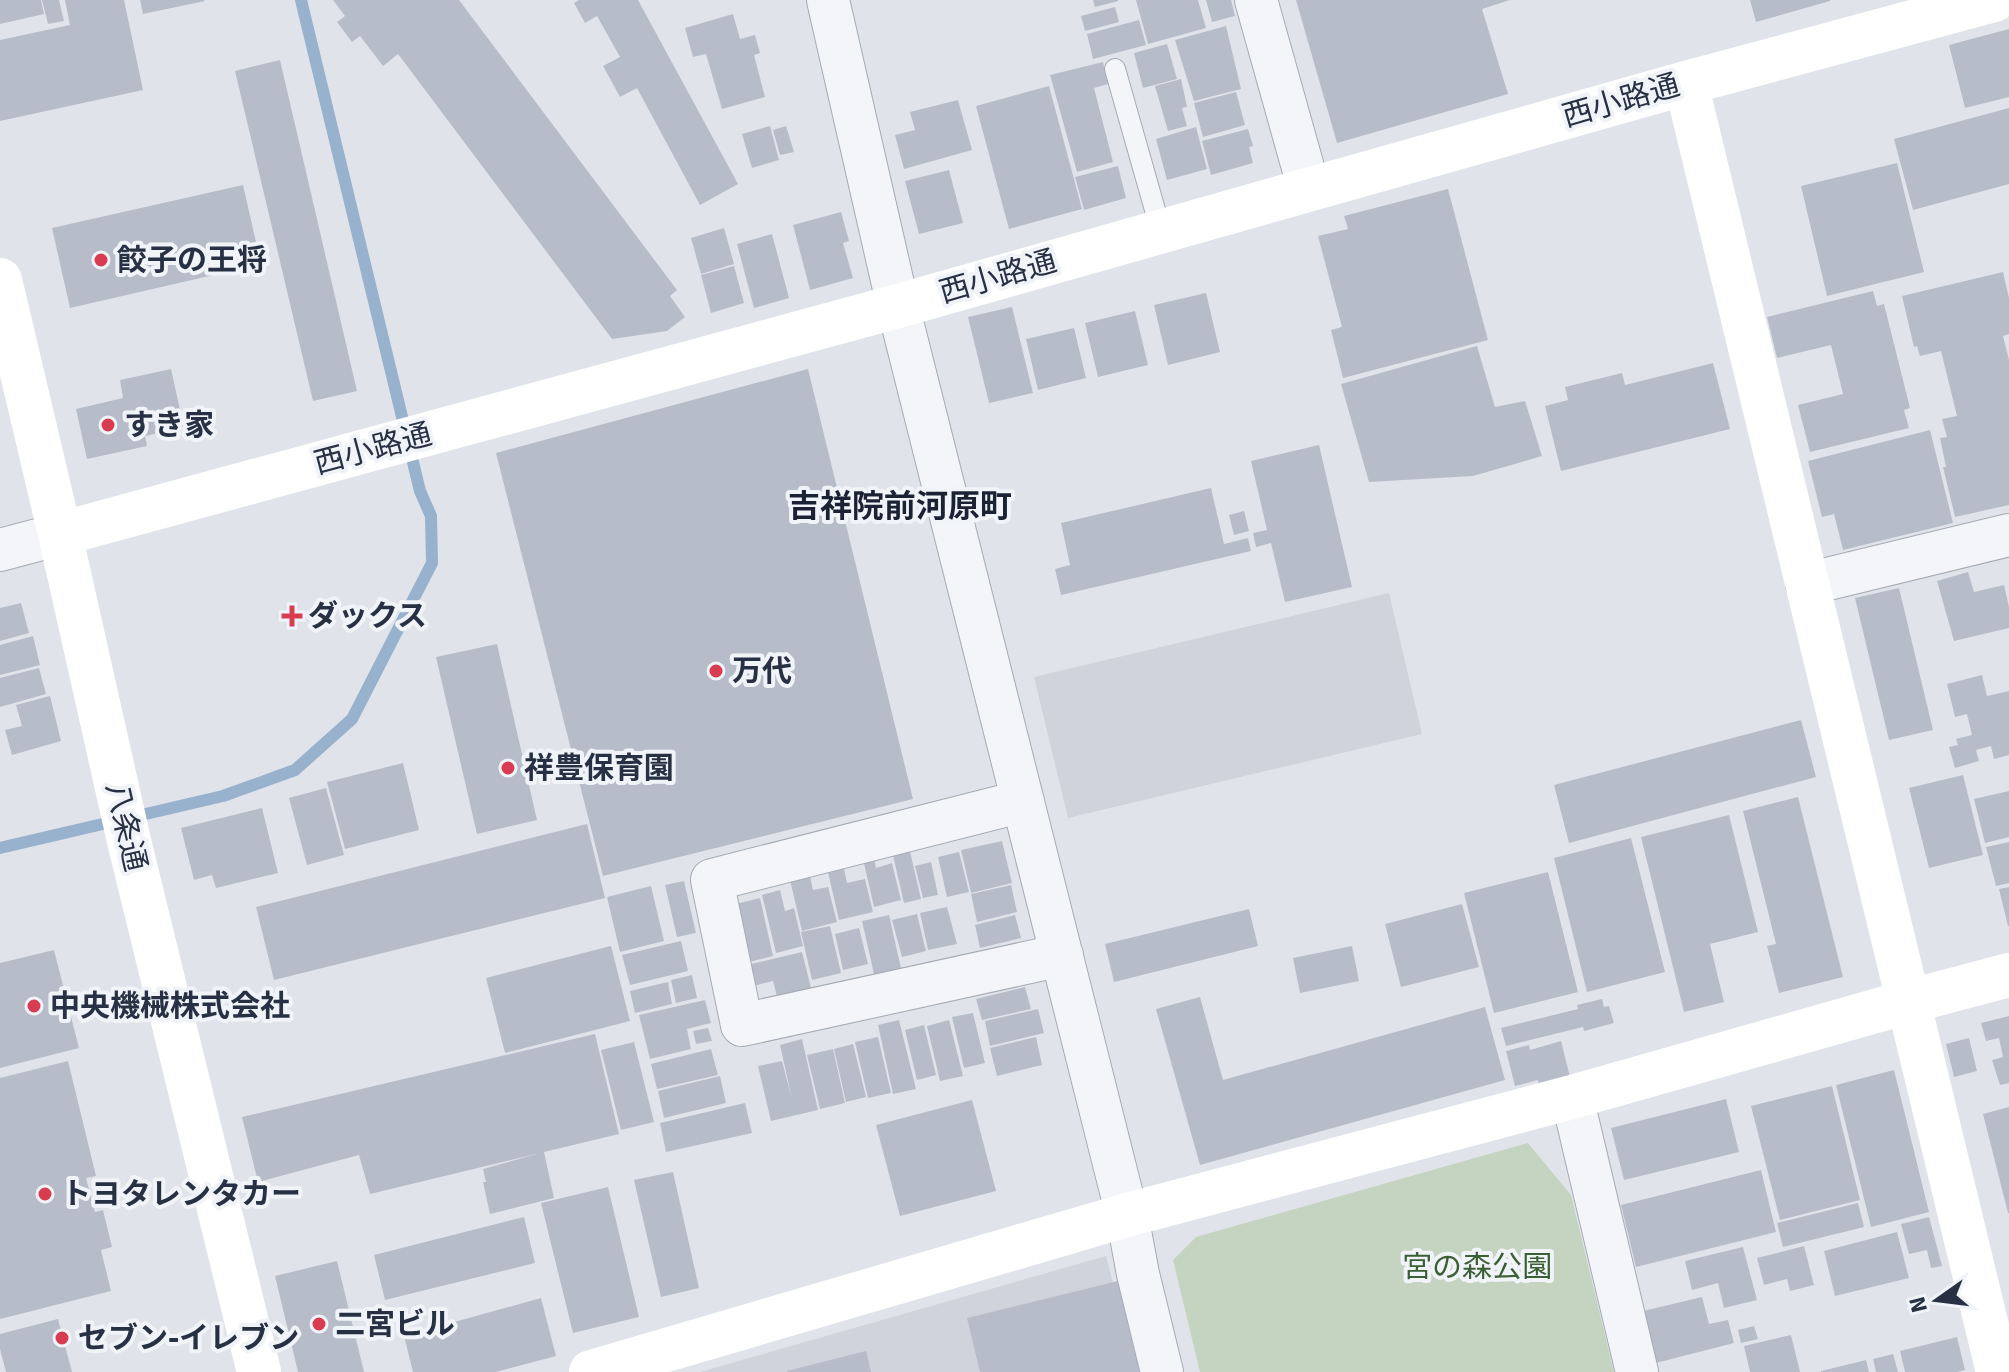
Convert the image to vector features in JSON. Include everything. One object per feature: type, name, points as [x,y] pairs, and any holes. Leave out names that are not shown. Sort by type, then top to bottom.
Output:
[{"type":"street","points":[[828,0],[898,306],[1127,1215],[1162,1372]]},
{"type":"street","points":[[1256,0],[1309,189]]},
{"type":"street","name":"西小路通","points":[[0,550],[898,306],[1686,83],[1994,0]]},
{"type":"street","points":[[1686,83],[1998,1372]]},
{"type":"street","name":"八条通","points":[[0,280],[129,841],[259,1372]]},
{"type":"street","points":[[1807,584],[2009,535]]},
{"type":"street","points":[[1023,801],[712,880],[742,1025],[1062,955]]},
{"type":"street","points":[[591,1372],[1127,1215],[1572,1097],[2009,975]]},
{"type":"street","points":[[1572,1097],[1637,1372]]},
{"type":"lane","points":[[1115,69],[1161,231]]},
{"type":"shaded area","points":[[1389,593],[1422,734],[1068,818],[1034,677]]},
{"type":"shaded area","points":[[1106,1256],[1136,1372],[700,1372]]},
{"type":"green space","name":"宮の森公園","points":[[1528,1143],[1571,1195],[1614,1372],[1200,1372],[1173,1260],[1196,1237]]},
{"type":"building","points":[[0,0],[41,0],[44,14],[0,24]]},
{"type":"building","points":[[42,0],[59,0],[64,21],[48,24]]},
{"type":"building","points":[[65,0],[124,0],[143,90],[0,121],[0,40],[70,25]]},
{"type":"building","points":[[140,0],[204,0],[205,1],[143,14]]},
{"type":"building","points":[[333,0],[459,0],[677,290],[670,296],[685,317],[667,331],[612,339],[398,54],[383,66],[360,36],[352,42],[337,22],[345,16]]},
{"type":"building","points":[[579,0],[638,0],[738,184],[700,205],[637,88],[620,97],[603,66],[620,57],[597,16],[585,23],[574,3]]},
{"type":"building","points":[[1093,0],[1118,0],[1118,1],[1095,7]]},
{"type":"building","points":[[1136,0],[1198,0],[1206,28],[1148,44]]},
{"type":"building","points":[[1206,0],[1231,0],[1235,16],[1212,22]]},
{"type":"building","points":[[1296,0],[1510,0],[1482,9],[1508,94],[1337,143]]},
{"type":"building","points":[[1750,0],[1830,0],[1830,1],[1756,22]]},
{"type":"building","points":[[1115,7],[1119,22],[1085,31],[1081,16]]},
{"type":"building","points":[[733,14],[740,39],[755,35],[760,53],[754,55],[765,97],[722,109],[706,54],[693,57],[685,28]]},
{"type":"building","points":[[1139,20],[1146,45],[1093,59],[1087,34]]},
{"type":"building","points":[[1226,26],[1241,89],[1194,101],[1175,40]]},
{"type":"building","points":[[2009,29],[2009,97],[1965,108],[1949,45]]},
{"type":"building","points":[[1167,44],[1177,79],[1143,88],[1134,53]]},
{"type":"building","points":[[280,60],[357,391],[313,401],[235,71]]},
{"type":"building","points":[[1103,62],[1108,84],[1094,88],[1113,162],[1077,172],[1050,75]]},
{"type":"building","points":[[1181,79],[1187,107],[1182,108],[1187,126],[1168,131],[1155,86]]},
{"type":"building","points":[[1049,86],[1082,209],[1009,229],[976,106]]},
{"type":"building","points":[[1236,92],[1245,125],[1203,137],[1194,103]]},
{"type":"building","points":[[958,100],[972,150],[904,169],[895,135],[915,130],[910,112]]},
{"type":"building","points":[[2009,108],[2009,184],[1913,210],[1894,139]]},
{"type":"building","points":[[770,126],[779,160],[752,168],[742,134]]},
{"type":"building","points":[[786,126],[794,152],[780,155],[773,130]]},
{"type":"building","points":[[1196,127],[1207,169],[1167,180],[1156,139]]},
{"type":"building","points":[[1248,129],[1253,146],[1249,147],[1253,163],[1211,175],[1202,141]]},
{"type":"building","points":[[1897,163],[1924,272],[1827,296],[1801,186]]},
{"type":"building","points":[[1118,166],[1126,198],[1084,210],[1075,177]]},
{"type":"building","points":[[949,170],[963,223],[919,234],[905,181]]},
{"type":"building","points":[[243,185],[261,264],[70,308],[52,228]]},
{"type":"building","points":[[1448,189],[1488,340],[1343,378],[1331,330],[1342,327],[1318,236],[1348,229],[1344,216]]},
{"type":"building","points":[[841,212],[849,241],[843,243],[853,278],[810,290],[793,225]]},
{"type":"building","points":[[724,228],[734,264],[701,274],[691,238]]},
{"type":"building","points":[[772,234],[789,298],[754,308],[737,244]]},
{"type":"building","points":[[734,266],[744,303],[711,313],[701,275]]},
{"type":"building","points":[[2003,272],[2009,298],[2009,334],[2003,336],[2009,360],[2009,505],[1955,517],[1943,467],[1946,467],[1940,438],[1947,437],[1942,419],[1957,416],[1941,351],[1920,356],[1917,346],[1914,347],[1902,296]]},
{"type":"building","points":[[1873,291],[1877,306],[1884,304],[1910,408],[1904,410],[1909,428],[1810,452],[1798,405],[1843,394],[1831,345],[1777,358],[1767,317]]},
{"type":"building","points":[[1206,293],[1220,352],[1168,365],[1154,305]]},
{"type":"building","points":[[1012,307],[1033,393],[989,403],[968,317]]},
{"type":"building","points":[[1135,311],[1148,365],[1098,377],[1085,323]]},
{"type":"building","points":[[1074,328],[1086,378],[1038,390],[1026,339]]},
{"type":"building","points":[[1477,346],[1495,407],[1525,401],[1542,456],[1473,476],[1369,482],[1341,384]]},
{"type":"building","points":[[1713,363],[1730,429],[1561,471],[1545,406],[1568,400],[1565,387],[1622,373],[1625,385]]},
{"type":"building","points":[[171,369],[184,428],[145,436],[147,446],[87,459],[76,409],[123,398],[120,380]]},
{"type":"building","name":"万代","points":[[808,369],[913,799],[603,876],[496,453]]},
{"type":"building","points":[[1930,430],[1953,523],[1843,550],[1834,514],[1822,517],[1808,461]]},
{"type":"building","points":[[1319,445],[1352,587],[1285,602],[1271,543],[1256,547],[1253,533],[1267,530],[1251,461]]},
{"type":"building","points":[[1211,488],[1224,544],[1248,538],[1251,551],[1061,595],[1055,569],[1070,565],[1061,523]]},
{"type":"building","points":[[1244,511],[1249,531],[1234,535],[1229,515]]},
{"type":"building","points":[[1968,572],[1974,592],[2004,585],[2009,607],[2009,628],[1954,641],[1937,581]]},
{"type":"building","points":[[1899,588],[1933,730],[1889,740],[1855,598]]},
{"type":"building","points":[[21,603],[29,633],[0,641],[0,608]]},
{"type":"building","points":[[33,636],[40,665],[0,675],[0,645]]},
{"type":"building","points":[[497,644],[537,820],[477,834],[436,657]]},
{"type":"building","points":[[39,668],[46,694],[0,707],[0,678]]},
{"type":"building","points":[[1982,675],[1987,696],[2009,691],[2009,755],[1994,759],[1991,746],[1976,750],[1979,761],[1955,768],[1949,747],[1958,745],[1956,739],[1972,735],[1967,714],[1955,717],[1947,684]]},
{"type":"building","points":[[50,696],[61,741],[12,755],[5,730],[22,726],[16,705]]},
{"type":"building","points":[[1801,720],[1816,777],[1569,843],[1554,785]]},
{"type":"building","points":[[403,763],[419,830],[345,849],[327,782]]},
{"type":"building","points":[[1963,775],[1983,855],[1929,868],[1909,788]]},
{"type":"building","points":[[326,788],[344,855],[307,865],[289,798]]},
{"type":"building","points":[[2009,791],[2009,837],[1985,843],[1974,799]]},
{"type":"building","points":[[1798,797],[1843,977],[1779,993],[1767,946],[1776,944],[1743,811]]},
{"type":"building","points":[[262,808],[278,873],[216,888],[212,875],[194,880],[181,828]]},
{"type":"building","points":[[1729,815],[1758,932],[1710,944],[1724,1002],[1684,1012],[1641,837]]},
{"type":"building","points":[[587,824],[605,898],[274,980],[256,907]]},
{"type":"building","points":[[1631,838],[1665,972],[1587,992],[1554,858]]},
{"type":"building","points":[[1002,841],[1012,883],[971,893],[961,850]]},
{"type":"building","points":[[2009,842],[2009,883],[1996,886],[1986,847]]},
{"type":"building","points":[[908,843],[921,899],[904,903],[891,847]]},
{"type":"building","points":[[959,852],[969,892],[947,897],[938,857]]},
{"type":"building","points":[[874,857],[876,868],[892,863],[901,900],[874,907],[863,859]]},
{"type":"building","points":[[931,862],[938,895],[923,898],[915,866]]},
{"type":"building","points":[[843,864],[847,883],[865,879],[873,912],[839,920],[827,868]]},
{"type":"building","points":[[1548,872],[1578,992],[1494,1013],[1464,893]]},
{"type":"building","points":[[810,876],[813,890],[828,887],[837,922],[802,931],[790,880]]},
{"type":"building","points":[[684,881],[696,933],[677,937],[665,885]]},
{"type":"building","points":[[1011,885],[1017,912],[977,922],[971,894]]},
{"type":"building","points":[[651,886],[664,941],[620,952],[607,897]]},
{"type":"building","points":[[2009,887],[2009,926],[2008,926],[1999,889]]},
{"type":"building","points":[[780,890],[785,911],[794,908],[803,946],[776,953],[762,895]]},
{"type":"building","points":[[760,898],[773,956],[745,963],[732,905]]},
{"type":"building","points":[[1462,904],[1479,967],[1401,987],[1385,924]]},
{"type":"building","points":[[947,907],[957,944],[928,950],[920,913]]},
{"type":"building","points":[[1249,909],[1258,946],[1114,982],[1105,944]]},
{"type":"building","points":[[917,914],[926,951],[902,957],[892,920]]},
{"type":"building","points":[[889,915],[901,968],[874,974],[862,921]]},
{"type":"building","points":[[1015,915],[1021,938],[980,948],[975,925]]},
{"type":"building","points":[[830,926],[841,973],[812,980],[801,932]]},
{"type":"building","points":[[859,928],[868,964],[843,970],[835,934]]},
{"type":"building","points":[[681,941],[688,971],[630,985],[622,955]]},
{"type":"building","points":[[611,946],[630,1021],[505,1053],[486,978]]},
{"type":"building","points":[[1352,946],[1359,981],[1300,993],[1293,958]]},
{"type":"building","name":"中央機械株式会社","points":[[54,950],[79,1048],[0,1068],[0,963]]},
{"type":"building","points":[[802,952],[812,992],[778,1000],[773,981],[753,986],[747,965]]},
{"type":"building","points":[[692,975],[697,998],[676,1003],[671,980]]},
{"type":"building","points":[[668,982],[672,1004],[635,1013],[630,991]]},
{"type":"building","points":[[1025,987],[1031,1009],[982,1020],[976,999]]},
{"type":"building","points":[[1200,997],[1223,1080],[1485,1007],[1505,1080],[1200,1165],[1156,1009]]},
{"type":"building","points":[[1602,999],[1604,1007],[1609,1006],[1614,1023],[1584,1031],[1583,1027],[1506,1046],[1501,1028],[1578,1009],[1577,1005]]},
{"type":"building","points":[[705,1000],[711,1023],[687,1029],[691,1049],[650,1059],[639,1015]]},
{"type":"building","points":[[1038,1009],[1044,1033],[990,1046],[985,1021]]},
{"type":"building","points":[[973,1013],[985,1063],[964,1068],[952,1017]]},
{"type":"building","points":[[2009,1016],[2009,1083],[2000,1085],[1992,1060],[2003,1057],[1999,1038],[1986,1041],[1981,1023]]},
{"type":"building","points":[[899,1020],[916,1089],[893,1094],[878,1025]]},
{"type":"building","points":[[949,1020],[963,1076],[940,1081],[927,1026]]},
{"type":"building","points":[[924,1025],[936,1075],[917,1080],[905,1030]]},
{"type":"building","points":[[708,1028],[712,1041],[696,1044],[693,1031]]},
{"type":"building","points":[[595,1034],[619,1134],[544,1152],[554,1198],[490,1214],[483,1169],[540,1153],[370,1194],[359,1155],[258,1182],[242,1117]]},
{"type":"building","points":[[878,1037],[891,1093],[868,1098],[855,1042]]},
{"type":"building","points":[[1036,1037],[1042,1065],[997,1076],[990,1048]]},
{"type":"building","points":[[1969,1038],[1977,1071],[1954,1077],[1946,1044]]},
{"type":"building","points":[[802,1039],[818,1110],[771,1121],[758,1066],[782,1061],[792,1099],[780,1045]]},
{"type":"building","points":[[1561,1041],[1570,1077],[1539,1085],[1538,1080],[1515,1086],[1506,1051],[1529,1045],[1530,1050]]},
{"type":"building","points":[[634,1042],[654,1122],[621,1130],[601,1050]]},
{"type":"building","points":[[853,1044],[866,1097],[846,1102],[834,1049]]},
{"type":"building","points":[[711,1049],[718,1075],[657,1089],[651,1064]]},
{"type":"building","points":[[833,1049],[845,1103],[820,1109],[807,1055]]},
{"type":"building","name":"トヨタレンタカー","points":[[68,1061],[96,1176],[86,1178],[95,1212],[103,1210],[112,1247],[101,1250],[111,1291],[0,1319],[0,1078]]},
{"type":"building","points":[[1894,1070],[1929,1212],[1871,1227],[1836,1085]]},
{"type":"building","points":[[720,1076],[726,1103],[664,1118],[658,1091]]},
{"type":"building","points":[[1832,1086],[1860,1200],[1780,1220],[1751,1106]]},
{"type":"building","points":[[1726,1099],[1739,1152],[1624,1180],[1611,1128]]},
{"type":"building","points":[[972,1100],[996,1191],[900,1216],[876,1125]]},
{"type":"building","points":[[745,1103],[752,1133],[666,1152],[660,1123]]},
{"type":"building","points":[[2009,1107],[2009,1213],[2008,1213],[1983,1114]]},
{"type":"building","points":[[1761,1170],[1776,1232],[1636,1267],[1621,1205]]},
{"type":"building","points":[[673,1172],[699,1288],[661,1297],[634,1180]]},
{"type":"building","points":[[608,1187],[639,1317],[573,1333],[541,1203]]},
{"type":"building","points":[[1858,1203],[1864,1227],[1783,1247],[1777,1223]]},
{"type":"building","points":[[524,1217],[535,1263],[385,1300],[374,1255]]},
{"type":"building","points":[[1929,1217],[1942,1266],[1931,1268],[1927,1250],[1909,1254],[1901,1224]]},
{"type":"building","points":[[1897,1232],[1909,1278],[1835,1296],[1824,1251]]},
{"type":"building","points":[[1804,1246],[1814,1285],[1790,1291],[1787,1279],[1764,1285],[1757,1258]]},
{"type":"building","points":[[1743,1247],[1757,1300],[1724,1308],[1718,1283],[1692,1290],[1685,1261]]},
{"type":"building","name":"二宮ビル","points":[[337,1261],[364,1372],[298,1372],[275,1276]]},
{"type":"building","points":[[1118,1281],[1140,1372],[980,1372],[967,1318]]},
{"type":"building","points":[[1702,1297],[1709,1324],[1728,1320],[1734,1343],[1652,1364],[1639,1312]]},
{"type":"building","points":[[541,1298],[556,1356],[496,1372],[413,1372],[404,1336]]},
{"type":"building","points":[[58,1319],[72,1372],[6,1372],[0,1334]]},
{"type":"building","points":[[1754,1326],[1758,1339],[1741,1343],[1738,1330]]},
{"type":"building","points":[[1791,1335],[1800,1372],[1750,1372],[1744,1346]]},
{"type":"building","points":[[1957,1337],[1965,1370],[1905,1372],[1900,1351]]},
{"type":"building","points":[[866,1351],[871,1372],[787,1371]]},
{"type":"building","points":[[1893,1354],[1898,1372],[1876,1372],[1873,1359]]},
{"type":"building","points":[[1866,1360],[1869,1372],[1821,1372],[1821,1371]]},
{"type":"waterway","points":[[0,848],[223,796],[295,770],[352,719],[432,563],[431,516],[420,491],[301,0]]},
{"type":"place","name":"餃子の王将","points":[[101,260]]},
{"type":"place","name":"すき家","points":[[108,425]]},
{"type":"place","name":"ダックス","points":[[292,616]]},
{"type":"place","name":"万代","points":[[716,671]]},
{"type":"place","name":"祥豊保育園","points":[[508,768]]},
{"type":"place","name":"中央機械株式会社","points":[[34,1006]]},
{"type":"place","name":"トヨタレンタカー","points":[[45,1194]]},
{"type":"place","name":"二宮ビル","points":[[319,1324]]},
{"type":"place","name":"セブン-イレブン","points":[[62,1338]]},
{"type":"district","name":"吉祥院前河原町","points":[[900,506]]}]
